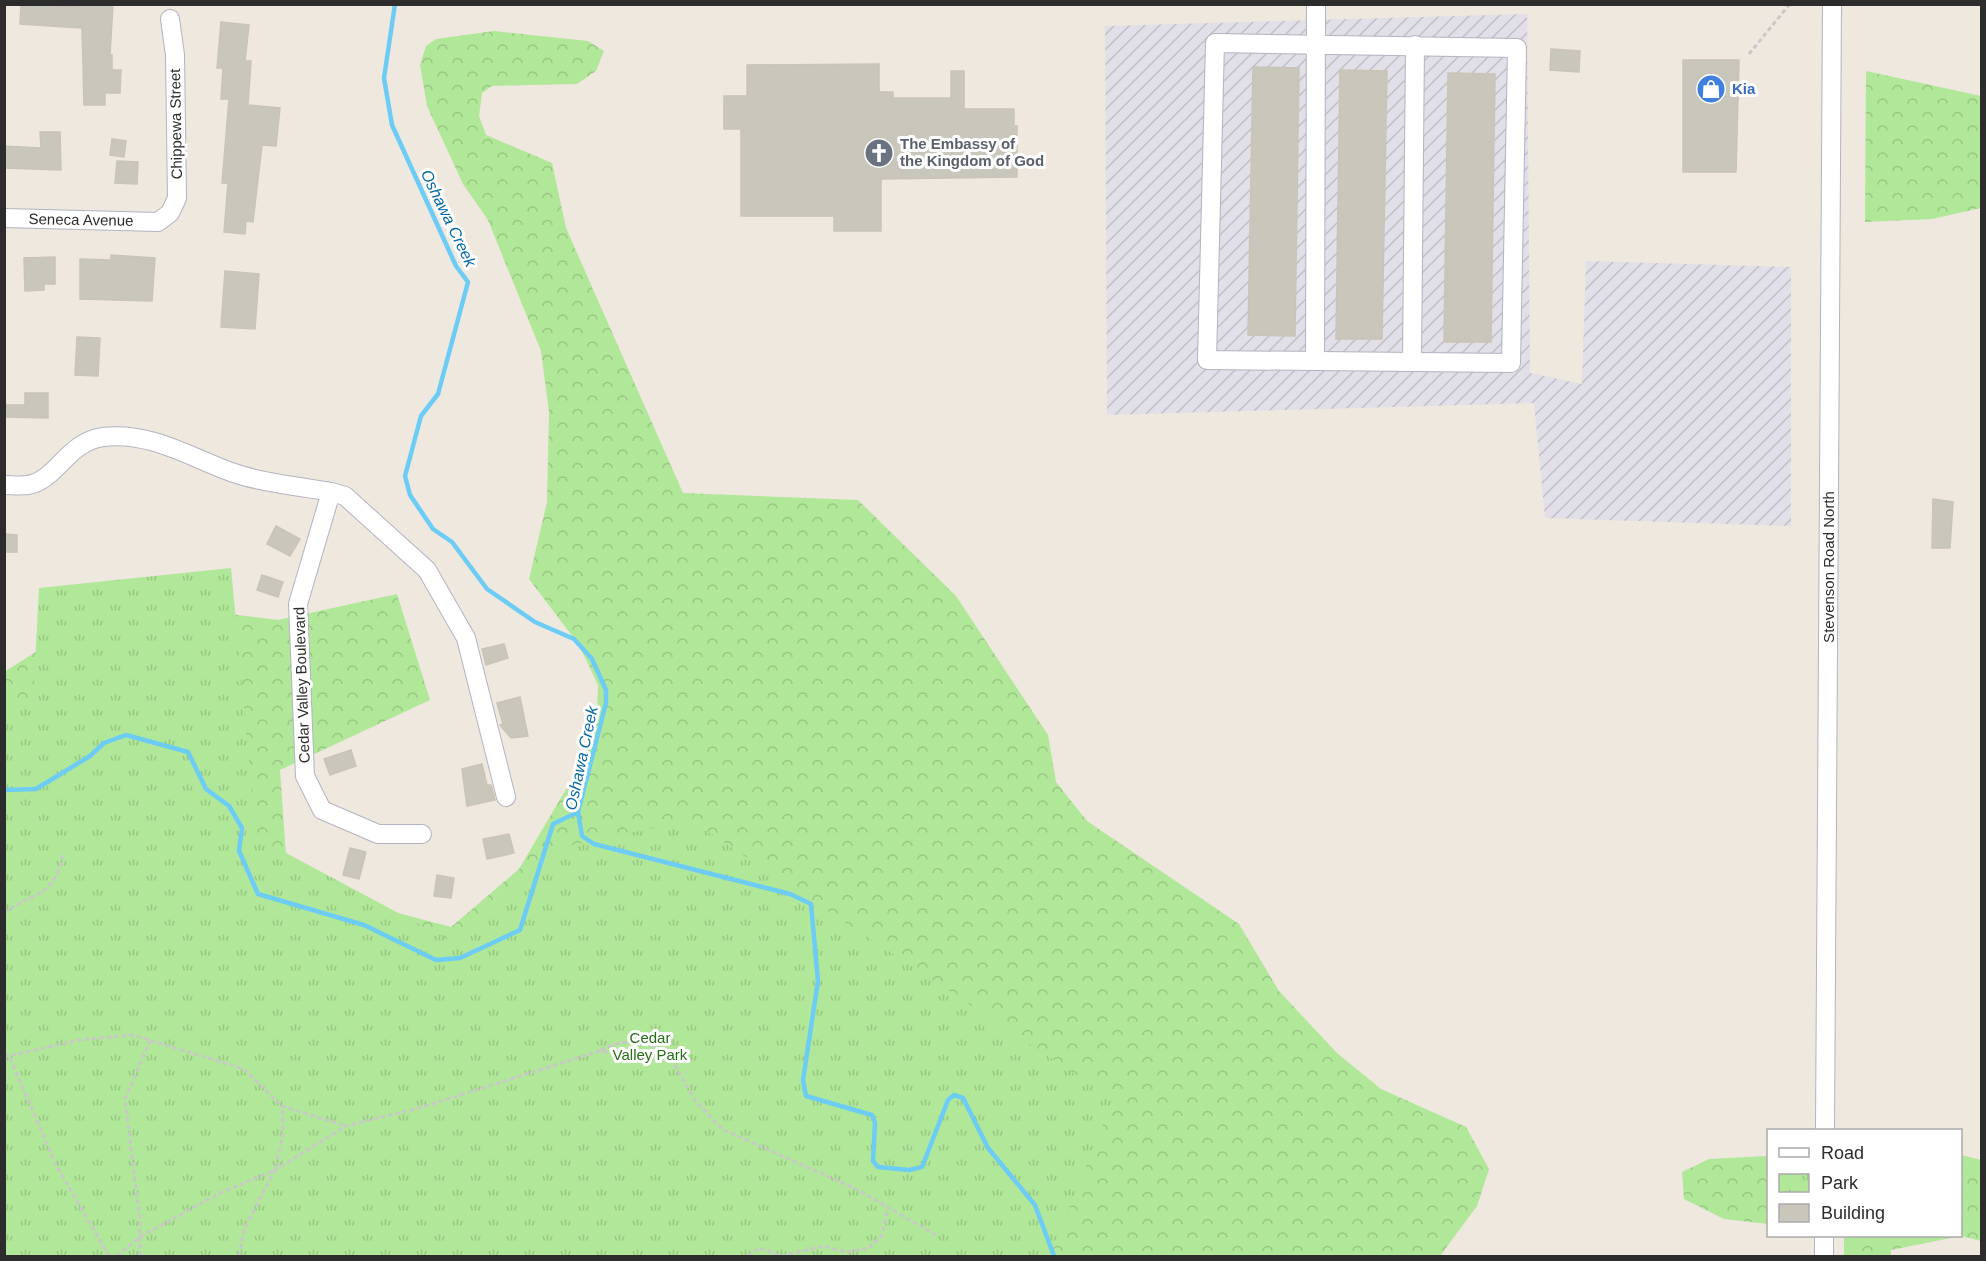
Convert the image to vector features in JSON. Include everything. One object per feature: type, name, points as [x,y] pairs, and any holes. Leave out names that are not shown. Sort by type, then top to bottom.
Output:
[{"type":"street","points":[[1315,361],[1316,4]]},
{"type":"street","name":"Stevenson Road North","points":[[1825,1129],[1832,4]]},
{"type":"street","name":"Chippewa Street","points":[[158,222],[170,213],[177,198],[175,55],[170,19]]},
{"type":"street","points":[[1215,43],[1415,45],[1517,48],[1510,363],[1207,360],[1215,43]]},
{"type":"street","points":[[1412,362],[1415,45]]},
{"type":"street","name":"Seneca Avenue","points":[[4,218],[158,222]]},
{"type":"street","points":[[4,484],[28,485],[39,481],[81,442],[104,437],[166,445],[233,473],[345,496],[427,570],[466,638],[506,797]]},
{"type":"street","name":"Cedar Valley Boulevard","points":[[331,492],[298,604],[305,777],[322,810],[378,834],[422,834]]},
{"type":"street","points":[[1824,1237],[1824,1257]]},
{"type":"path","points":[[1749,54],[1789,5]]},
{"type":"path","points":[[4,914],[50,887],[57,879],[64,852]]},
{"type":"path","points":[[4,1057],[10,1058],[78,1040],[133,1035],[244,1069],[282,1106],[346,1126]]},
{"type":"path","points":[[140,1257],[140,1237],[125,1099],[150,1041]]},
{"type":"path","points":[[117,1257],[140,1237],[222,1192],[275,1170],[346,1126],[419,1108],[600,1051],[614,1044],[642,1043],[662,1048],[672,1060],[695,1100],[722,1129],[856,1189],[936,1235]]},
{"type":"path","points":[[600,1051],[672,1060]]},
{"type":"path","points":[[10,1058],[56,1165],[109,1257]]},
{"type":"path","points":[[239,1257],[244,1229],[275,1170],[284,1132],[282,1106]]},
{"type":"path","points":[[748,1257],[759,1248],[781,1256],[824,1246],[845,1252],[869,1248],[882,1235],[888,1207]]},
{"type":"path","points":[[695,1257],[701,1257]]},
{"type":"shaded area","points":[[1527,14],[1530,373],[1582,384],[1586,261],[1791,267],[1791,526],[1545,518],[1534,403],[1107,415],[1105,26]]},
{"type":"green space","points":[[494,31],[588,41],[604,51],[596,71],[577,84],[492,86],[482,93],[479,116],[486,135],[552,163],[566,228],[683,493],[858,500],[956,596],[1048,735],[1056,782],[1087,821],[1239,924],[1279,991],[1337,1053],[1381,1089],[1466,1127],[1489,1169],[1477,1206],[1440,1256],[256,1256],[4,998],[4,672],[66,633],[136,602],[278,620],[397,594],[430,700],[280,770],[288,884],[451,927],[519,869],[585,757],[597,717],[598,685],[579,645],[529,579],[547,502],[549,412],[541,351],[488,220],[463,184],[427,106],[420,65],[426,46],[436,39]]},
{"type":"green space","points":[[1866,71],[1981,96],[1981,208],[1932,219],[1865,222]]},
{"type":"green space","name":"Cedar Valley Park","points":[[231,568],[256,837],[447,939],[521,882],[559,848],[690,820],[1113,1099],[1050,1256],[5,1256],[5,705],[33,704],[39,588]]},
{"type":"green space","points":[[1962,1155],[1981,1160],[1981,1241],[1962,1236]]},
{"type":"green space","points":[[1767,1156],[1767,1224],[1724,1219],[1684,1199],[1682,1172],[1709,1159]]},
{"type":"green space","points":[[1844,1237],[1956,1237],[1891,1250],[1891,1256],[1844,1256]]},
{"type":"building","points":[[21,4],[83,7],[84,4],[113,4],[110,55],[112,55],[112,70],[121,70],[120,93],[105,93],[105,105],[84,105],[82,28],[20,24]]},
{"type":"building","points":[[221,22],[249,25],[245,61],[251,61],[248,105],[280,108],[276,146],[262,145],[253,222],[246,221],[245,234],[224,232],[228,183],[222,183],[229,99],[221,99],[223,68],[217,68]]},
{"type":"building","points":[[1551,49],[1580,51],[1579,72],[1550,70]]},
{"type":"building","name":"Kia","points":[[1683,60],[1739,60],[1736,172],[1683,172]]},
{"type":"building","name":"The Embassy of the Kingdom of God","points":[[879,64],[879,92],[893,92],[893,98],[951,98],[951,71],[964,71],[964,109],[1014,109],[1014,126],[1017,126],[1017,177],[881,179],[881,231],[834,231],[834,216],[741,216],[741,129],[724,129],[724,96],[747,96],[747,65]]},
{"type":"building","points":[[1253,67],[1299,68],[1295,336],[1248,335]]},
{"type":"building","points":[[1340,70],[1387,71],[1382,339],[1336,339]]},
{"type":"building","points":[[1448,73],[1495,74],[1491,342],[1444,342]]},
{"type":"building","points":[[40,132],[60,132],[61,170],[4,168],[4,146],[41,148]]},
{"type":"building","points":[[112,139],[126,141],[124,157],[110,155]]},
{"type":"building","points":[[117,161],[138,162],[137,184],[115,183]]},
{"type":"building","points":[[111,255],[155,258],[152,301],[80,299],[80,259],[111,260]]},
{"type":"building","points":[[55,257],[55,284],[44,284],[44,290],[25,291],[24,258]]},
{"type":"building","points":[[225,271],[259,274],[255,329],[221,327]]},
{"type":"building","points":[[77,337],[100,338],[98,376],[75,375]]},
{"type":"building","points":[[25,393],[48,393],[48,418],[4,417],[4,405],[25,405]]},
{"type":"building","points":[[1933,499],[1953,502],[1950,548],[1932,548]]},
{"type":"building","points":[[276,526],[300,539],[290,556],[267,544]]},
{"type":"building","points":[[4,534],[17,535],[17,552],[4,552]]},
{"type":"building","points":[[262,575],[283,582],[278,597],[257,590]]},
{"type":"building","points":[[504,644],[508,658],[486,665],[482,649]]},
{"type":"building","points":[[520,697],[528,736],[511,738],[500,725],[503,724],[497,703]]},
{"type":"building","points":[[351,750],[356,766],[330,775],[324,759]]},
{"type":"building","points":[[482,764],[487,785],[491,785],[495,800],[467,806],[462,769]]},
{"type":"building","points":[[509,834],[514,853],[487,859],[483,839]]},
{"type":"building","points":[[350,848],[366,852],[359,879],[343,875]]},
{"type":"building","points":[[437,875],[454,878],[451,898],[434,896]]},
{"type":"waterway","name":"Oshawa Creek","points":[[395,4],[384,78],[392,125],[456,266],[468,282],[438,394],[421,416],[405,476],[410,495],[433,529],[452,542],[487,589],[535,622],[574,639],[592,659],[606,690],[606,703],[578,812],[582,836],[594,844],[790,894],[811,904],[818,981],[803,1080],[806,1096],[872,1115],[875,1123],[873,1161],[878,1167],[909,1170],[922,1167],[948,1100],[954,1095],[963,1098],[988,1148],[1035,1205],[1054,1256]]},
{"type":"waterway","points":[[4,790],[36,789],[90,756],[104,743],[126,735],[188,752],[206,789],[229,806],[242,828],[239,851],[258,894],[364,925],[436,960],[460,958],[520,930],[553,824],[578,812]]},
{"type":"place","name":"Kia","points":[[1711,89]]},
{"type":"place","name":"The Embassy of the Kingdom of God","points":[[879,153]]}]
